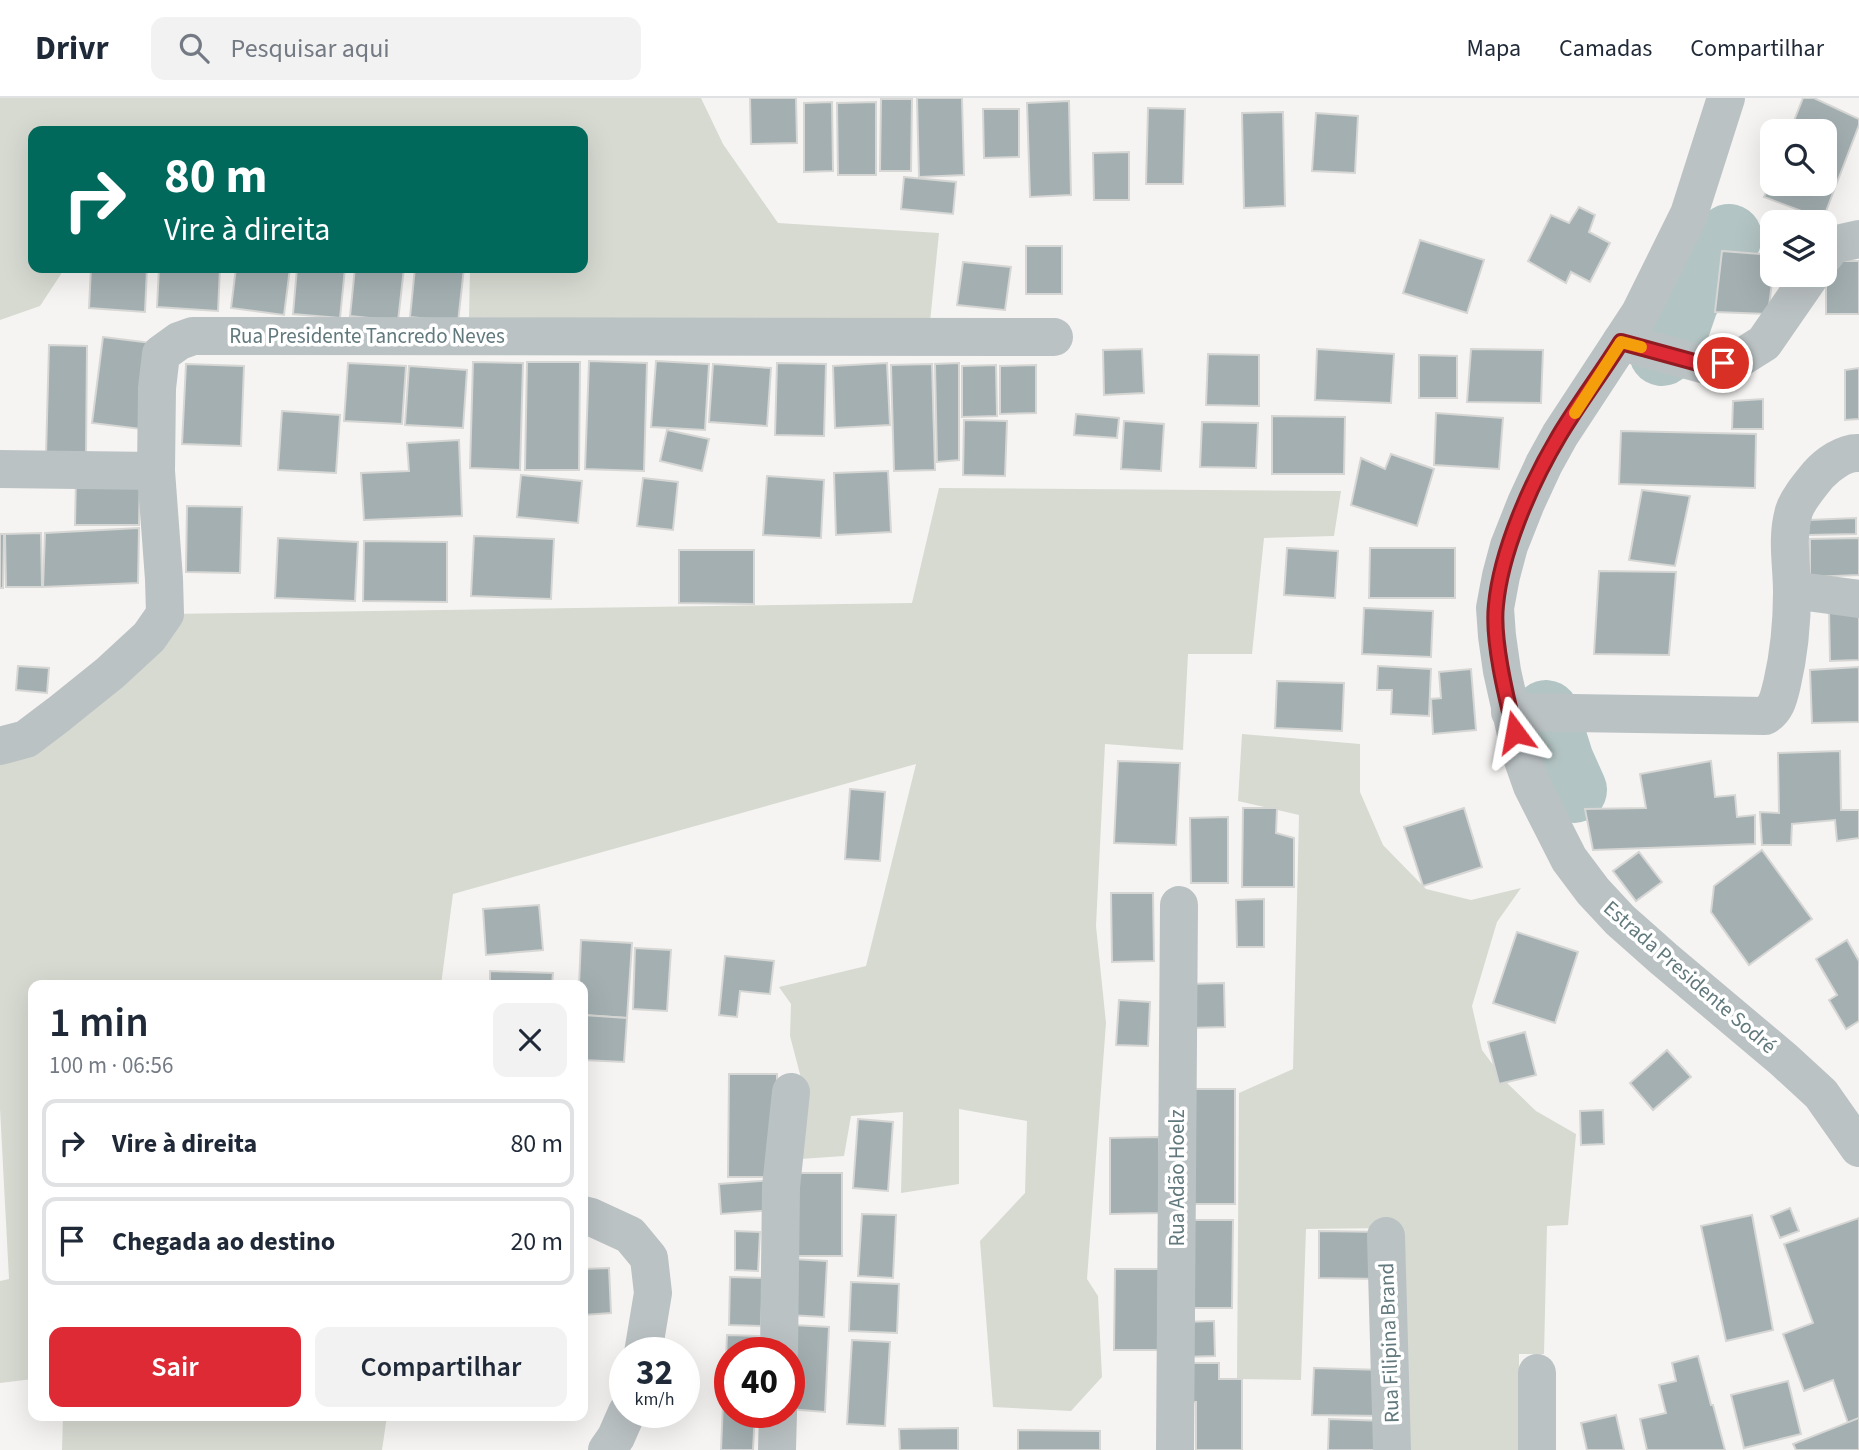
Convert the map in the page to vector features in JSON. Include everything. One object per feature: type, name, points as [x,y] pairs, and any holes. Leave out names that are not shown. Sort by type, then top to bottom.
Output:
[{"type":"street","name":"Estrada Presidente Sodré","points":[[1726,98],[1689,214],[1640,313],[1560,435],[1531,493],[1509,547],[1495,608],[1502,671],[1535,712],[1520,752],[1543,809],[1569,859],[1593,891],[1620,920],[1821,1094],[1859,1148]]},
{"type":"street","points":[[1837,244],[1859,239]]},
{"type":"street","points":[[1621,342],[1709,366],[1737,360],[1764,343],[1803,287]]},
{"type":"street","name":"Rua Presidente Tancredo Neves","points":[[0,746],[26,739],[60,714],[149,637],[165,614],[156,471],[157,388],[161,354],[179,341],[193,336],[1055,337]]},
{"type":"street","points":[[1535,712],[1765,716],[1771,713],[1787,664],[1792,590],[1789,540],[1794,510],[1808,487],[1826,466],[1859,453]]},
{"type":"street","points":[[0,469],[156,471]]},
{"type":"street","points":[[1792,590],[1859,599]]},
{"type":"street","name":"Rua Adão Hoelz","points":[[1175,1450],[1179,905]]},
{"type":"street","points":[[779,1337],[781,1187],[791,1092]]},
{"type":"street","points":[[588,1216],[630,1235],[649,1258],[653,1293],[646,1337]]},
{"type":"street","name":"Rua Filipina Brand","points":[[1386,1236],[1392,1450]]},
{"type":"street","points":[[1537,1373],[1537,1450]]},
{"type":"street","points":[[607,1450],[620,1428]]},
{"type":"street","points":[[777,1450],[778,1428]]},
{"type":"shaded area","points":[[0,98],[701,98],[723,144],[778,223],[939,233],[930,322],[469,317],[470,273],[588,273],[588,126],[28,126],[28,273],[62,273],[40,306],[0,320]]},
{"type":"shaded area","points":[[939,488],[1341,491],[1334,536],[1264,538],[1252,654],[1188,654],[1183,750],[1105,744],[1096,926],[1106,1023],[1087,1279],[1098,1296],[1102,1377],[1071,1411],[993,1407],[980,1241],[1025,1193],[1027,1121],[959,1109],[959,1184],[901,1193],[903,1112],[851,1116],[844,1156],[786,1160],[806,1097],[790,1036],[791,1004],[779,987],[866,966],[916,764],[453,894],[442,980],[28,980],[28,1380],[0,1383],[0,1281],[9,1279],[0,1109],[0,735],[165,614],[912,603]]},
{"type":"shaded area","points":[[1242,734],[1360,744],[1360,792],[1383,845],[1426,889],[1471,900],[1521,888],[1497,922],[1472,1006],[1482,1050],[1506,1082],[1536,1111],[1576,1134],[1568,1225],[1547,1226],[1544,1354],[1519,1354],[1519,1450],[1400,1450],[1390,1228],[1306,1229],[1301,1380],[1237,1379],[1239,1093],[1293,1069],[1299,815],[1238,801]]},
{"type":"shaded area","points":[[63,1421],[386,1421],[382,1450],[62,1450]]},
{"type":"building","points":[[750,98],[796,98],[797,143],[751,144]]},
{"type":"building","points":[[917,98],[962,98],[964,175],[919,177]]},
{"type":"building","points":[[1803,98],[1814,98],[1859,119],[1837,182],[1837,119],[1795,119]]},
{"type":"building","points":[[881,99],[912,99],[911,171],[880,171]]},
{"type":"building","points":[[1069,101],[1071,195],[1030,197],[1027,103]]},
{"type":"building","points":[[832,102],[833,171],[804,172],[804,103]]},
{"type":"building","points":[[876,102],[876,175],[838,175],[837,103]]},
{"type":"building","points":[[1148,108],[1185,109],[1183,184],[1146,184]]},
{"type":"building","points":[[983,109],[1019,109],[1019,157],[984,158]]},
{"type":"building","points":[[1283,112],[1285,206],[1244,208],[1242,113]]},
{"type":"building","points":[[1316,113],[1358,116],[1355,173],[1312,171]]},
{"type":"building","points":[[1129,152],[1129,200],[1094,200],[1093,153]]},
{"type":"building","points":[[904,177],[956,182],[953,214],[901,209]]},
{"type":"building","points":[[1832,196],[1826,210],[1799,210],[1764,197]]},
{"type":"building","points":[[1579,207],[1595,215],[1589,232],[1610,243],[1590,282],[1571,272],[1566,283],[1528,261],[1551,215],[1569,223]]},
{"type":"building","points":[[1420,240],[1484,260],[1467,313],[1403,293]]},
{"type":"building","points":[[1026,246],[1062,246],[1062,294],[1026,294]]},
{"type":"building","points":[[1722,251],[1760,254],[1760,287],[1771,287],[1768,314],[1715,312]]},
{"type":"building","points":[[1837,261],[1859,261],[1859,314],[1826,314],[1826,287],[1837,287]]},
{"type":"building","points":[[963,262],[1011,267],[1005,310],[957,305]]},
{"type":"building","points":[[91,273],[147,273],[145,312],[89,308]]},
{"type":"building","points":[[159,273],[220,273],[218,311],[157,307]]},
{"type":"building","points":[[235,273],[289,273],[284,315],[231,308]]},
{"type":"building","points":[[297,273],[344,273],[340,318],[293,314]]},
{"type":"building","points":[[354,273],[403,273],[398,321],[350,316]]},
{"type":"building","points":[[414,273],[463,273],[458,322],[410,317]]},
{"type":"building","points":[[103,337],[152,343],[141,429],[92,423]]},
{"type":"building","points":[[49,345],[87,346],[86,455],[46,455]]},
{"type":"building","points":[[1142,349],[1144,393],[1104,395],[1103,350]]},
{"type":"building","points":[[1317,349],[1394,354],[1391,403],[1315,400]]},
{"type":"building","points":[[1471,349],[1543,350],[1541,403],[1467,402]]},
{"type":"building","points":[[1208,354],[1259,355],[1259,406],[1206,405]]},
{"type":"building","points":[[1419,355],[1457,356],[1457,398],[1419,398]]},
{"type":"building","points":[[589,361],[647,363],[644,471],[585,469]]},
{"type":"building","points":[[656,361],[709,364],[705,430],[651,427]]},
{"type":"building","points":[[473,362],[523,363],[520,470],[470,468]]},
{"type":"building","points":[[527,362],[580,362],[579,470],[525,470]]},
{"type":"building","points":[[348,363],[406,366],[402,424],[344,421]]},
{"type":"building","points":[[777,363],[826,364],[824,436],[775,435]]},
{"type":"building","points":[[887,363],[890,425],[835,428],[833,366]]},
{"type":"building","points":[[959,363],[959,460],[937,462],[935,364]]},
{"type":"building","points":[[186,364],[244,366],[241,446],[182,444]]},
{"type":"building","points":[[713,364],[771,368],[767,426],[709,422]]},
{"type":"building","points":[[932,364],[935,470],[894,471],[891,365]]},
{"type":"building","points":[[996,365],[997,416],[962,417],[962,366]]},
{"type":"building","points":[[1036,365],[1036,413],[1000,414],[1000,366]]},
{"type":"building","points":[[409,366],[467,370],[463,428],[405,425]]},
{"type":"building","points":[[1859,368],[1859,419],[1845,420],[1845,370]]},
{"type":"building","points":[[1763,399],[1763,429],[1732,429],[1733,401]]},
{"type":"building","points":[[282,411],[340,415],[336,473],[278,470]]},
{"type":"building","points":[[1436,413],[1503,418],[1499,469],[1434,465]]},
{"type":"building","points":[[1076,414],[1119,418],[1117,438],[1074,435]]},
{"type":"building","points":[[1272,416],[1345,417],[1344,474],[1272,474]]},
{"type":"building","points":[[964,420],[1007,421],[1005,476],[963,475]]},
{"type":"building","points":[[1124,421],[1164,424],[1161,471],[1121,469]]},
{"type":"building","points":[[1202,422],[1258,423],[1256,468],[1200,467]]},
{"type":"building","points":[[667,430],[709,439],[702,471],[660,461]]},
{"type":"building","points":[[1621,431],[1756,434],[1755,488],[1619,484]]},
{"type":"building","points":[[459,440],[462,516],[364,520],[361,473],[409,471],[407,443]]},
{"type":"building","points":[[1391,454],[1434,469],[1417,526],[1351,505],[1361,458],[1385,469]]},
{"type":"building","points":[[888,471],[891,532],[836,535],[834,473]]},
{"type":"building","points":[[521,475],[582,481],[578,523],[517,517]]},
{"type":"building","points":[[767,476],[824,480],[821,538],[763,535]]},
{"type":"building","points":[[76,477],[140,478],[139,525],[75,525]]},
{"type":"building","points":[[643,478],[678,482],[673,530],[637,526]]},
{"type":"building","points":[[1642,490],[1690,496],[1675,566],[1629,560]]},
{"type":"building","points":[[187,506],[242,507],[240,573],[186,572]]},
{"type":"building","points":[[1856,518],[1856,534],[1808,535],[1809,520]]},
{"type":"building","points":[[139,528],[138,583],[43,587],[45,533]]},
{"type":"building","points":[[41,533],[42,587],[6,587],[5,534]]},
{"type":"building","points":[[0,534],[4,534],[3,588],[0,588]]},
{"type":"building","points":[[474,536],[554,539],[551,599],[471,596]]},
{"type":"building","points":[[278,538],[358,542],[355,601],[275,598]]},
{"type":"building","points":[[1859,538],[1859,575],[1810,577],[1810,539]]},
{"type":"building","points":[[364,541],[447,542],[447,602],[363,601]]},
{"type":"building","points":[[1287,548],[1338,551],[1335,598],[1284,595]]},
{"type":"building","points":[[1370,548],[1455,548],[1455,598],[1369,598]]},
{"type":"building","points":[[679,550],[754,550],[754,604],[679,603]]},
{"type":"building","points":[[1599,571],[1676,572],[1669,655],[1594,654]]},
{"type":"building","points":[[1364,608],[1433,611],[1431,657],[1362,654]]},
{"type":"building","points":[[1859,608],[1859,660],[1830,661],[1829,609]]},
{"type":"building","points":[[18,666],[49,668],[47,693],[16,690]]},
{"type":"building","points":[[1378,666],[1431,669],[1429,716],[1391,714],[1392,690],[1377,690]]},
{"type":"building","points":[[1859,667],[1859,722],[1812,723],[1810,670]]},
{"type":"building","points":[[1471,669],[1476,730],[1433,734],[1431,699],[1441,698],[1439,672]]},
{"type":"building","points":[[1277,681],[1344,683],[1342,731],[1275,728]]},
{"type":"building","points":[[1840,751],[1841,810],[1859,810],[1859,838],[1837,841],[1835,820],[1792,824],[1791,845],[1762,845],[1760,812],[1779,813],[1778,753]]},
{"type":"building","points":[[1118,761],[1180,763],[1176,845],[1114,843]]},
{"type":"building","points":[[1711,761],[1715,797],[1735,795],[1737,817],[1755,815],[1755,844],[1593,850],[1585,809],[1646,808],[1640,774]]},
{"type":"building","points":[[850,789],[885,792],[880,861],[845,859]]},
{"type":"building","points":[[1243,808],[1277,808],[1276,833],[1294,838],[1294,887],[1242,887]]},
{"type":"building","points":[[1464,808],[1482,867],[1423,886],[1404,827]]},
{"type":"building","points":[[1228,817],[1228,883],[1191,883],[1190,818]]},
{"type":"building","points":[[1762,850],[1812,919],[1749,965],[1711,912],[1714,886]]},
{"type":"building","points":[[1639,852],[1662,882],[1636,901],[1613,871]]},
{"type":"building","points":[[1111,893],[1153,893],[1154,961],[1112,962]]},
{"type":"building","points":[[1264,899],[1264,947],[1237,947],[1236,900]]},
{"type":"building","points":[[539,905],[543,950],[486,955],[483,909]]},
{"type":"building","points":[[1517,932],[1578,952],[1555,1023],[1493,1003]]},
{"type":"building","points":[[581,940],[632,943],[627,1018],[588,1015],[588,980],[579,980]]},
{"type":"building","points":[[1847,940],[1859,961],[1859,1021],[1846,1029],[1829,1000],[1837,995],[1816,959]]},
{"type":"building","points":[[635,948],[671,950],[667,1011],[633,1009]]},
{"type":"building","points":[[725,956],[774,961],[770,994],[740,991],[737,1017],[719,1015]]},
{"type":"building","points":[[490,971],[553,973],[552,980],[490,980]]},
{"type":"building","points":[[1224,983],[1225,1027],[1187,1028],[1186,984]]},
{"type":"building","points":[[1119,1000],[1150,1002],[1148,1046],[1116,1045]]},
{"type":"building","points":[[588,1015],[627,1018],[624,1062],[588,1060]]},
{"type":"building","points":[[1525,1032],[1536,1075],[1499,1084],[1488,1042]]},
{"type":"building","points":[[1667,1050],[1691,1077],[1653,1110],[1630,1083]]},
{"type":"building","points":[[729,1074],[777,1074],[776,1177],[728,1177]]},
{"type":"building","points":[[1185,1089],[1235,1089],[1235,1204],[1184,1204]]},
{"type":"building","points":[[1603,1110],[1604,1144],[1581,1145],[1580,1111]]},
{"type":"building","points":[[858,1119],[893,1122],[888,1191],[853,1188]]},
{"type":"building","points":[[1159,1137],[1160,1213],[1110,1214],[1110,1138]]},
{"type":"building","points":[[791,1173],[842,1173],[842,1256],[792,1256]]},
{"type":"building","points":[[773,1180],[775,1210],[721,1214],[719,1184]]},
{"type":"building","points":[[1790,1208],[1799,1231],[1780,1238],[1771,1216]]},
{"type":"building","points":[[862,1214],[896,1215],[893,1278],[858,1276]]},
{"type":"building","points":[[1752,1215],[1773,1330],[1726,1341],[1701,1226]]},
{"type":"building","points":[[1859,1218],[1859,1418],[1848,1423],[1833,1380],[1804,1391],[1783,1334],[1813,1323],[1784,1244]]},
{"type":"building","points":[[1186,1220],[1233,1220],[1232,1308],[1186,1308]]},
{"type":"building","points":[[735,1231],[760,1232],[758,1271],[735,1270]]},
{"type":"building","points":[[1319,1231],[1382,1232],[1381,1279],[1319,1278]]},
{"type":"building","points":[[792,1259],[827,1261],[824,1317],[788,1315]]},
{"type":"building","points":[[609,1268],[611,1313],[588,1315],[588,1269]]},
{"type":"building","points":[[1115,1269],[1159,1269],[1158,1350],[1114,1350]]},
{"type":"building","points":[[730,1277],[763,1278],[761,1326],[729,1325]]},
{"type":"building","points":[[851,1282],[899,1284],[897,1333],[849,1331]]},
{"type":"building","points":[[1214,1321],[1215,1356],[1183,1357],[1183,1322]]},
{"type":"building","points":[[793,1325],[829,1327],[825,1412],[805,1410],[805,1337],[792,1337]]},
{"type":"building","points":[[727,1335],[759,1336],[759,1337]]},
{"type":"building","points":[[852,1340],[890,1342],[885,1426],[847,1424]]},
{"type":"building","points":[[1698,1356],[1725,1450],[1647,1450],[1640,1419],[1666,1413],[1659,1385],[1676,1381],[1672,1363]]},
{"type":"building","points":[[1185,1363],[1219,1363],[1219,1379],[1242,1379],[1242,1450],[1196,1450],[1196,1402],[1185,1402]]},
{"type":"building","points":[[1314,1368],[1383,1370],[1382,1416],[1312,1415]]},
{"type":"building","points":[[1788,1381],[1801,1434],[1744,1448],[1731,1395]]},
{"type":"building","points":[[1616,1415],[1624,1450],[1587,1450],[1581,1423]]},
{"type":"building","points":[[1859,1418],[1859,1450],[1796,1450],[1793,1444]]},
{"type":"building","points":[[1329,1419],[1385,1421],[1383,1450],[1328,1450]]},
{"type":"building","points":[[722,1428],[754,1428],[753,1450],[721,1450]]},
{"type":"building","points":[[958,1428],[958,1450],[900,1450],[899,1429]]},
{"type":"building","points":[[1018,1430],[1100,1431],[1100,1450],[1018,1450]]},
{"type":"waterway","points":[[1662,353],[1677,327],[1686,301],[1729,237]]},
{"type":"waterway","points":[[1546,713],[1561,761],[1574,790]]},
{"type":"slow traffic","points":[[1575,413],[1621,342],[1641,347]]},
{"type":"route","points":[[1515,732],[1502,671],[1495,608],[1509,547],[1526,503],[1560,435],[1621,342],[1709,366],[1723,363]]}]
